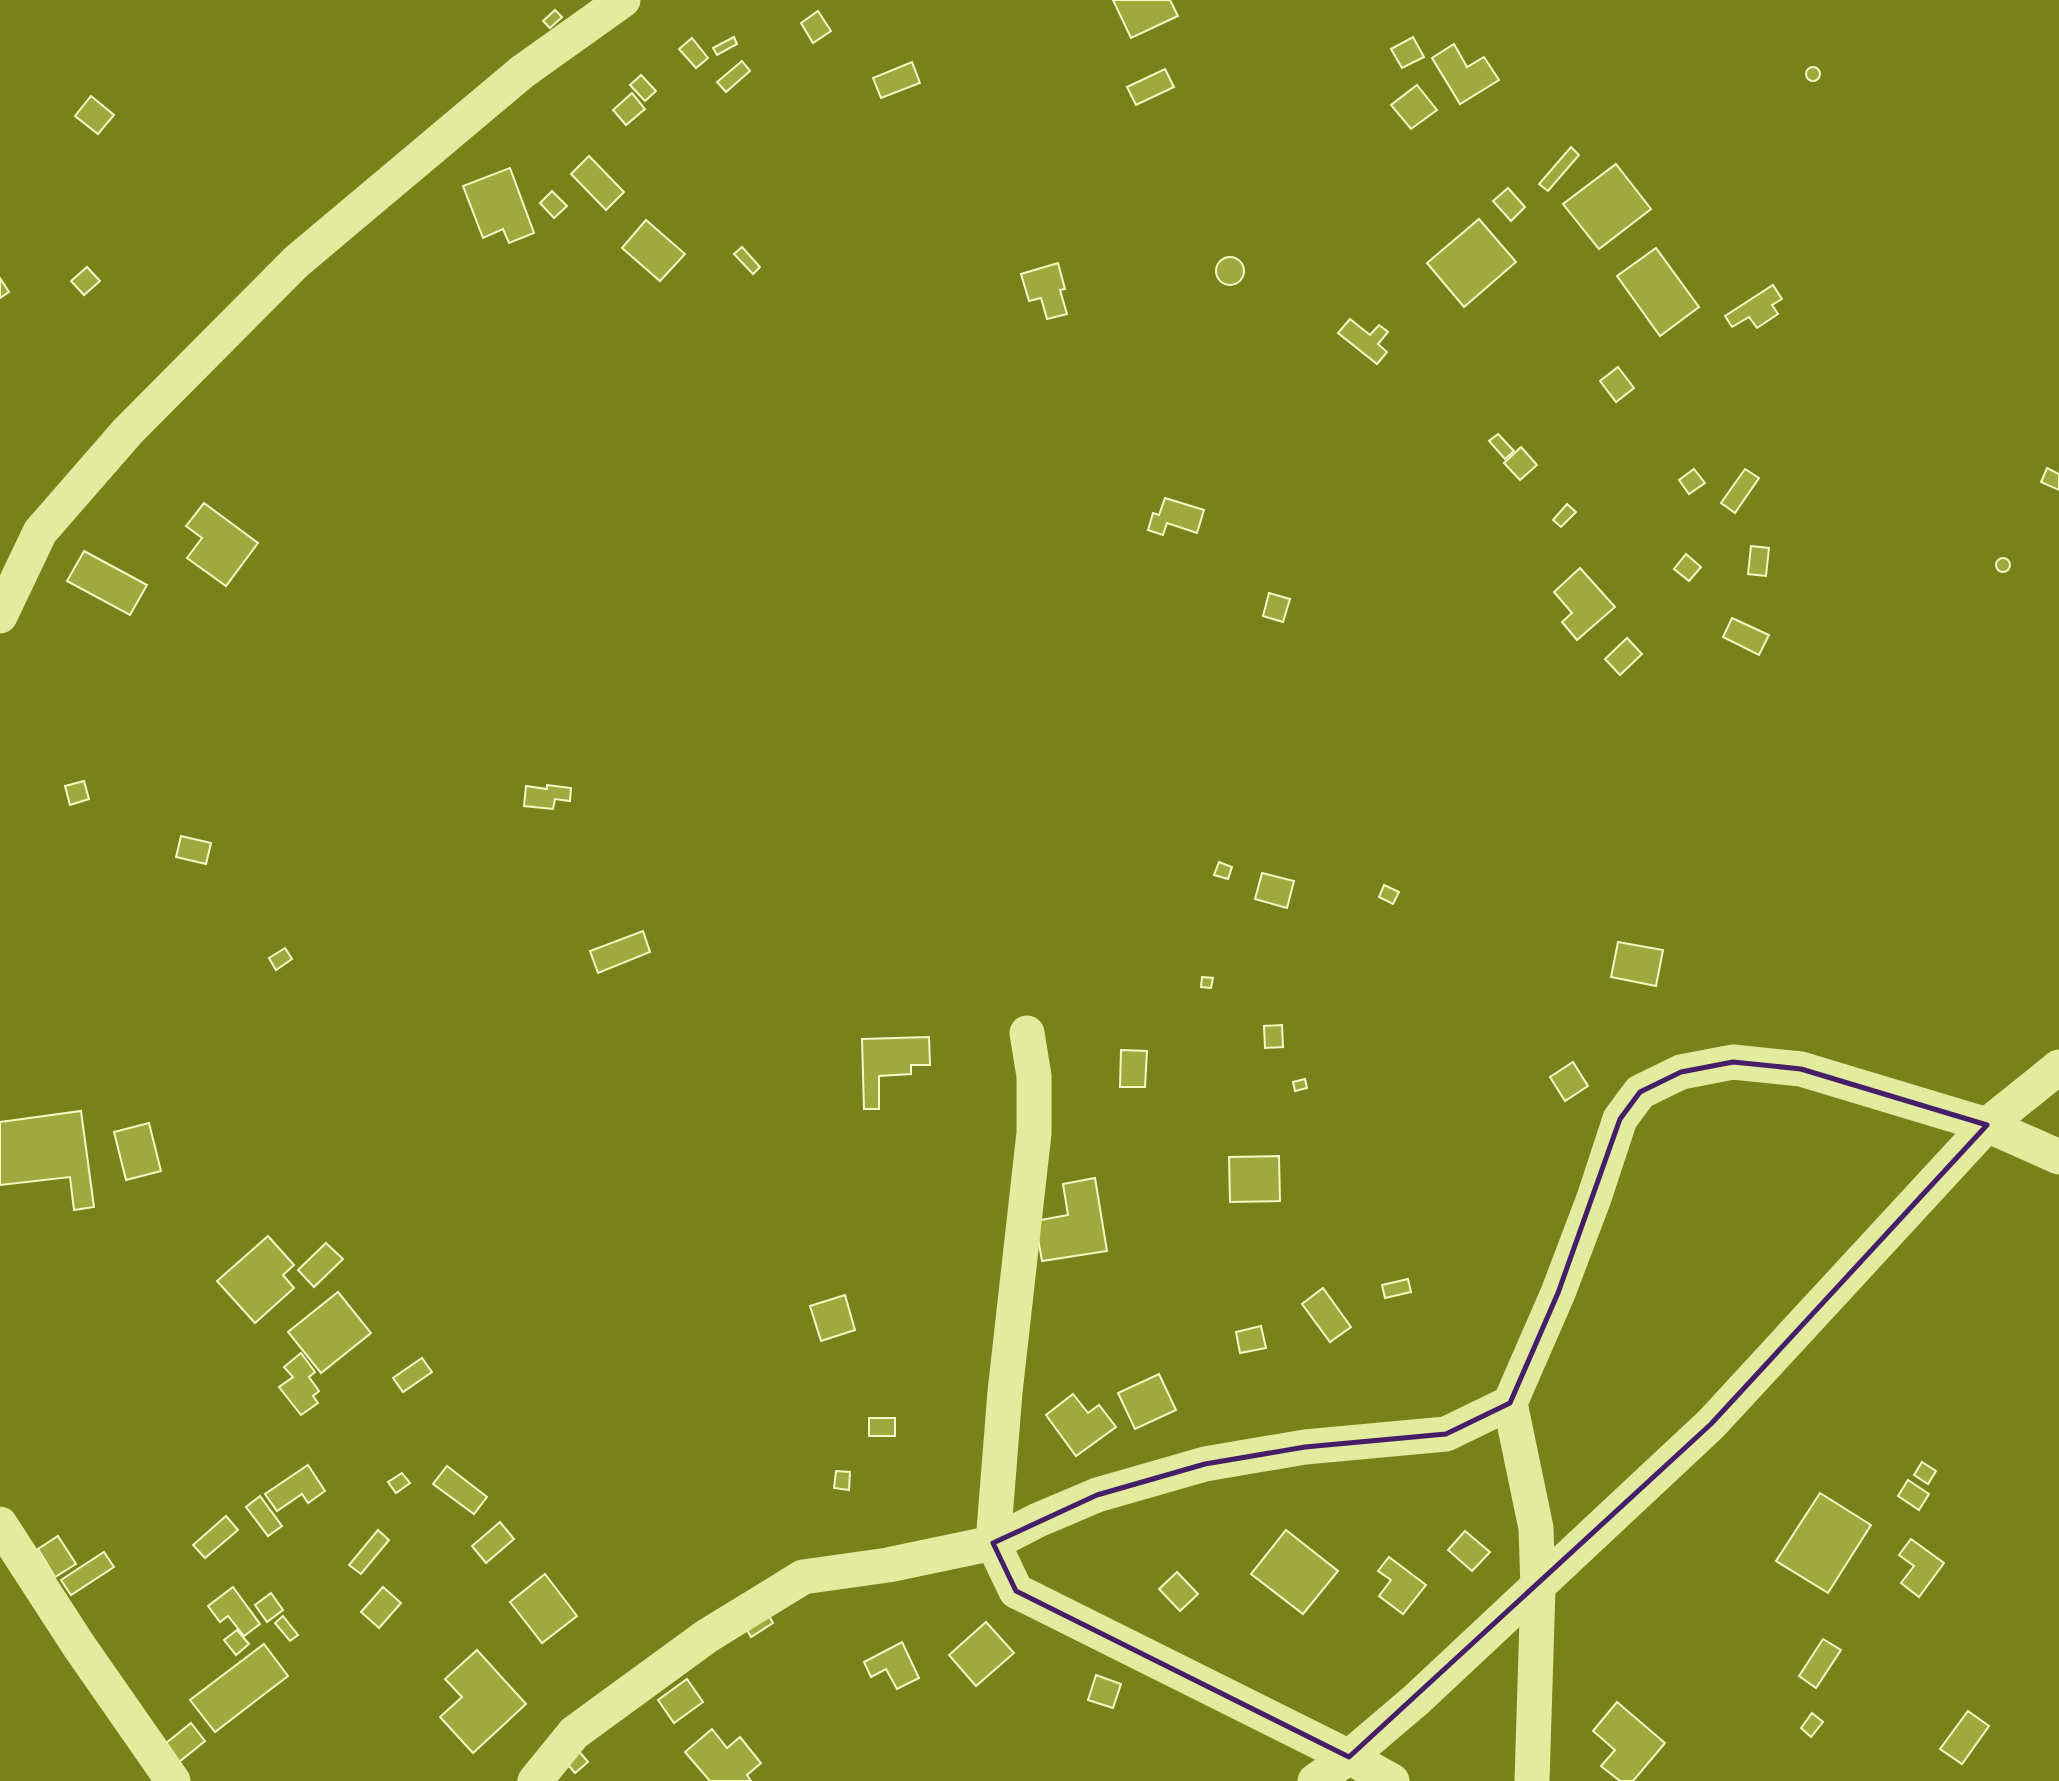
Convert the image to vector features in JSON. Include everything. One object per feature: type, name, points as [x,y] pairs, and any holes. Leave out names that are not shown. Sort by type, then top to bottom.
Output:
[{"type":"street","points":[[0,616],[40,532],[128,431],[296,262],[522,72],[623,0]]},
{"type":"street","points":[[1027,1033],[1034,1076],[1034,1133],[1005,1392],[993,1543],[1016,1591],[1392,1781]]},
{"type":"street","points":[[1532,1781],[1538,1588],[1536,1528],[1510,1403],[1558,1293],[1620,1119],[1640,1092],[1681,1072],[1733,1062],[1801,1069],[1987,1125],[2059,1157]]},
{"type":"street","points":[[1315,1781],[1349,1757],[1416,1700],[1711,1424],[1987,1125],[2059,1067]]},
{"type":"street","points":[[535,1781],[574,1733],[707,1636],[803,1577],[888,1564],[993,1543],[1097,1495],[1205,1464],[1305,1447],[1446,1434],[1510,1403]]},
{"type":"street","points":[[0,1524],[79,1646],[173,1781]]},
{"type":"highlighted area","points":[[1733,1062],[1801,1069],[1987,1125],[1711,1424],[1349,1757],[1016,1591],[993,1543],[1097,1495],[1205,1464],[1305,1447],[1446,1434],[1510,1403],[1558,1293],[1620,1119],[1640,1092],[1681,1072]]},
{"type":"building","points":[[1113,0],[1170,0],[1178,16],[1131,38]]},
{"type":"building","points":[[555,10],[562,17],[550,28],[543,21]]},
{"type":"building","points":[[818,11],[831,31],[813,43],[801,23]]},
{"type":"building","points":[[734,37],[737,44],[717,55],[713,48]]},
{"type":"building","points":[[1413,37],[1424,57],[1402,68],[1391,49]]},
{"type":"building","points":[[692,38],[708,58],[696,68],[679,49]]},
{"type":"building","points":[[1454,44],[1467,67],[1484,57],[1499,80],[1460,104],[1432,58]]},
{"type":"building","points":[[742,61],[750,71],[726,92],[717,82]]},
{"type":"building","points":[[912,62],[920,83],[881,98],[873,78]]},
{"type":"building","points":[[1813,67],[1818,69],[1818,79],[1813,81],[1808,79],[1806,74],[1808,69]]},
{"type":"building","points":[[1165,69],[1174,87],[1136,105],[1127,87]]},
{"type":"building","points":[[641,75],[656,91],[645,101],[630,85]]},
{"type":"building","points":[[1417,85],[1437,110],[1411,129],[1391,105]]},
{"type":"building","points":[[632,93],[645,109],[626,125],[613,110]]},
{"type":"building","points":[[91,96],[114,115],[98,134],[75,116]]},
{"type":"building","points":[[1571,147],[1579,155],[1548,191],[1539,184]]},
{"type":"building","points":[[589,156],[624,192],[606,210],[571,174]]},
{"type":"building","points":[[1616,164],[1651,209],[1599,249],[1563,204]]},
{"type":"building","points":[[510,168],[534,233],[509,243],[503,229],[483,238],[463,186]]},
{"type":"building","points":[[1508,188],[1525,207],[1511,221],[1493,201]]},
{"type":"building","points":[[552,191],[567,206],[554,218],[540,203]]},
{"type":"building","points":[[1479,219],[1516,262],[1464,307],[1427,263]]},
{"type":"building","points":[[646,220],[685,254],[660,281],[622,248]]},
{"type":"building","points":[[742,247],[760,267],[753,274],[734,254]]},
{"type":"building","points":[[1656,248],[1699,307],[1660,336],[1617,276]]},
{"type":"building","points":[[1230,257],[1240,261],[1244,271],[1240,281],[1230,285],[1220,281],[1216,271],[1220,261]]},
{"type":"building","points":[[1058,263],[1065,289],[1060,290],[1067,314],[1047,319],[1041,298],[1029,301],[1021,274]]},
{"type":"building","points":[[87,267],[100,281],[84,295],[71,281]]},
{"type":"building","points":[[0,278],[9,292],[0,298]]},
{"type":"building","points":[[1773,285],[1782,299],[1772,305],[1778,314],[1757,328],[1749,317],[1732,327],[1725,316]]},
{"type":"building","points":[[1350,319],[1370,335],[1379,325],[1388,332],[1378,344],[1387,352],[1377,364],[1338,333]]},
{"type":"building","points":[[1618,367],[1634,388],[1616,402],[1600,381]]},
{"type":"building","points":[[1498,434],[1514,451],[1505,459],[1489,441]]},
{"type":"building","points":[[1521,447],[1537,465],[1520,480],[1504,463]]},
{"type":"building","points":[[2047,468],[2059,474],[2059,490],[2041,482]]},
{"type":"building","points":[[1694,469],[1705,483],[1689,494],[1679,480]]},
{"type":"building","points":[[1745,469],[1759,478],[1735,513],[1721,503]]},
{"type":"building","points":[[1165,498],[1204,510],[1197,533],[1167,523],[1163,535],[1148,530],[1153,513],[1159,515]]},
{"type":"building","points":[[204,503],[258,543],[226,586],[187,558],[202,538],[186,526]]},
{"type":"building","points":[[1567,504],[1576,512],[1561,527],[1553,520]]},
{"type":"building","points":[[1751,546],[1769,548],[1766,576],[1748,574]]},
{"type":"building","points":[[84,551],[147,585],[130,615],[67,581]]},
{"type":"building","points":[[1686,554],[1701,567],[1689,581],[1674,569]]},
{"type":"building","points":[[2000,558],[2006,558],[2010,565],[2006,572],[2000,572],[1996,568],[1996,562]]},
{"type":"building","points":[[1580,568],[1615,607],[1577,640],[1562,622],[1572,613],[1554,592]]},
{"type":"building","points":[[1269,593],[1290,599],[1283,622],[1263,616]]},
{"type":"building","points":[[1732,618],[1769,635],[1759,655],[1723,637]]},
{"type":"building","points":[[1627,638],[1642,654],[1620,675],[1605,659]]},
{"type":"building","points":[[84,781],[89,799],[70,805],[65,786]]},
{"type":"building","points":[[547,785],[571,788],[570,801],[555,799],[553,809],[524,806],[526,786],[547,789]]},
{"type":"building","points":[[181,836],[211,843],[206,864],[176,857]]},
{"type":"building","points":[[1219,862],[1232,867],[1228,879],[1214,875]]},
{"type":"building","points":[[1262,873],[1294,881],[1287,908],[1255,899]]},
{"type":"building","points":[[1384,885],[1399,892],[1393,904],[1379,897]]},
{"type":"building","points":[[643,931],[650,952],[598,973],[590,951]]},
{"type":"building","points":[[1618,942],[1663,950],[1656,986],[1611,977]]},
{"type":"building","points":[[285,948],[292,959],[276,970],[269,958]]},
{"type":"building","points":[[1202,977],[1213,978],[1211,988],[1201,987]]},
{"type":"building","points":[[1282,1025],[1283,1047],[1265,1048],[1264,1026]]},
{"type":"building","points":[[929,1037],[930,1065],[911,1065],[911,1074],[879,1076],[879,1109],[864,1109],[862,1039]]},
{"type":"building","points":[[1121,1050],[1147,1051],[1145,1087],[1120,1087]]},
{"type":"building","points":[[1573,1062],[1588,1086],[1565,1101],[1550,1077]]},
{"type":"building","points":[[1305,1079],[1307,1088],[1295,1091],[1293,1082]]},
{"type":"building","points":[[81,1111],[94,1207],[74,1210],[70,1177],[0,1185],[0,1122]]},
{"type":"building","points":[[149,1123],[161,1171],[126,1180],[114,1132]]},
{"type":"building","points":[[1279,1156],[1280,1201],[1230,1202],[1229,1157]]},
{"type":"building","points":[[1095,1178],[1107,1251],[1042,1261],[1035,1221],[1068,1215],[1063,1184]]},
{"type":"building","points":[[268,1236],[294,1265],[283,1275],[294,1288],[255,1323],[217,1281]]},
{"type":"building","points":[[326,1243],[343,1259],[314,1287],[298,1270]]},
{"type":"building","points":[[1408,1279],[1411,1292],[1385,1298],[1382,1285]]},
{"type":"building","points":[[1323,1288],[1351,1327],[1330,1342],[1302,1304]]},
{"type":"building","points":[[338,1292],[371,1333],[321,1373],[288,1332]]},
{"type":"building","points":[[845,1295],[855,1330],[821,1341],[810,1306]]},
{"type":"building","points":[[1261,1326],[1266,1348],[1240,1353],[1236,1332]]},
{"type":"building","points":[[301,1353],[315,1372],[309,1377],[319,1391],[313,1396],[318,1403],[301,1415],[279,1387],[293,1377],[284,1367]]},
{"type":"building","points":[[422,1358],[432,1372],[403,1392],[393,1378]]},
{"type":"building","points":[[1159,1374],[1176,1410],[1135,1429],[1118,1393]]},
{"type":"building","points":[[1073,1394],[1088,1413],[1099,1405],[1116,1427],[1076,1456],[1046,1415]]},
{"type":"building","points":[[869,1418],[895,1418],[895,1436],[869,1436]]},
{"type":"building","points":[[1922,1462],[1936,1471],[1928,1484],[1914,1475]]},
{"type":"building","points":[[308,1465],[325,1491],[308,1503],[302,1494],[277,1511],[265,1494]]},
{"type":"building","points":[[447,1466],[487,1497],[474,1514],[433,1484]]},
{"type":"building","points":[[836,1471],[850,1472],[849,1490],[834,1488]]},
{"type":"building","points":[[402,1473],[410,1483],[396,1493],[388,1482]]},
{"type":"building","points":[[1908,1480],[1929,1494],[1919,1510],[1898,1496]]},
{"type":"building","points":[[1820,1493],[1871,1525],[1828,1593],[1776,1561]]},
{"type":"building","points":[[260,1496],[282,1526],[268,1536],[246,1507]]},
{"type":"building","points":[[226,1516],[238,1530],[205,1558],[193,1545]]},
{"type":"building","points":[[500,1522],[514,1539],[486,1563],[472,1546]]},
{"type":"building","points":[[378,1530],[389,1540],[361,1574],[349,1565]]},
{"type":"building","points":[[1286,1530],[1338,1571],[1303,1614],[1251,1574]]},
{"type":"building","points":[[1465,1531],[1490,1552],[1472,1571],[1448,1550]]},
{"type":"building","points":[[58,1536],[76,1564],[55,1577],[38,1549]]},
{"type":"building","points":[[1911,1539],[1944,1563],[1919,1597],[1901,1583],[1914,1566],[1899,1555]]},
{"type":"building","points":[[104,1552],[114,1567],[71,1595],[61,1580]]},
{"type":"building","points":[[1389,1557],[1426,1585],[1403,1614],[1379,1596],[1391,1580],[1378,1571]]},
{"type":"building","points":[[1177,1572],[1198,1594],[1180,1611],[1159,1589]]},
{"type":"building","points":[[545,1574],[577,1616],[542,1643],[510,1602]]},
{"type":"building","points":[[233,1587],[260,1624],[244,1636],[228,1616],[220,1622],[208,1606]]},
{"type":"building","points":[[383,1587],[401,1603],[379,1628],[361,1612]]},
{"type":"building","points":[[271,1593],[283,1610],[267,1622],[255,1605]]},
{"type":"building","points":[[764,1607],[773,1623],[751,1637],[742,1621]]},
{"type":"building","points":[[283,1616],[298,1635],[290,1641],[275,1623]]},
{"type":"building","points":[[986,1622],[1014,1653],[976,1686],[949,1655]]},
{"type":"building","points":[[237,1630],[249,1644],[236,1655],[224,1640]]},
{"type":"building","points":[[1823,1639],[1841,1650],[1816,1688],[1799,1676]]},
{"type":"building","points":[[902,1642],[919,1678],[897,1689],[886,1669],[871,1677],[864,1662]]},
{"type":"building","points":[[264,1644],[288,1676],[215,1732],[190,1700]]},
{"type":"building","points":[[477,1650],[526,1704],[473,1753],[440,1717],[462,1697],[445,1679]]},
{"type":"building","points":[[1096,1675],[1121,1684],[1113,1708],[1088,1700]]},
{"type":"building","points":[[687,1679],[703,1702],[674,1723],[658,1700]]},
{"type":"building","points":[[1617,1702],[1665,1743],[1633,1781],[1620,1781],[1601,1766],[1615,1750],[1593,1731]]},
{"type":"building","points":[[1968,1711],[1989,1726],[1962,1764],[1940,1749]]},
{"type":"building","points":[[1812,1713],[1823,1722],[1811,1737],[1801,1728]]},
{"type":"building","points":[[191,1723],[205,1741],[174,1766],[160,1748]]},
{"type":"building","points":[[712,1729],[727,1748],[740,1737],[761,1763],[747,1775],[751,1781],[710,1781],[685,1752]]},
{"type":"building","points":[[577,1749],[588,1762],[575,1773],[564,1760]]}]
